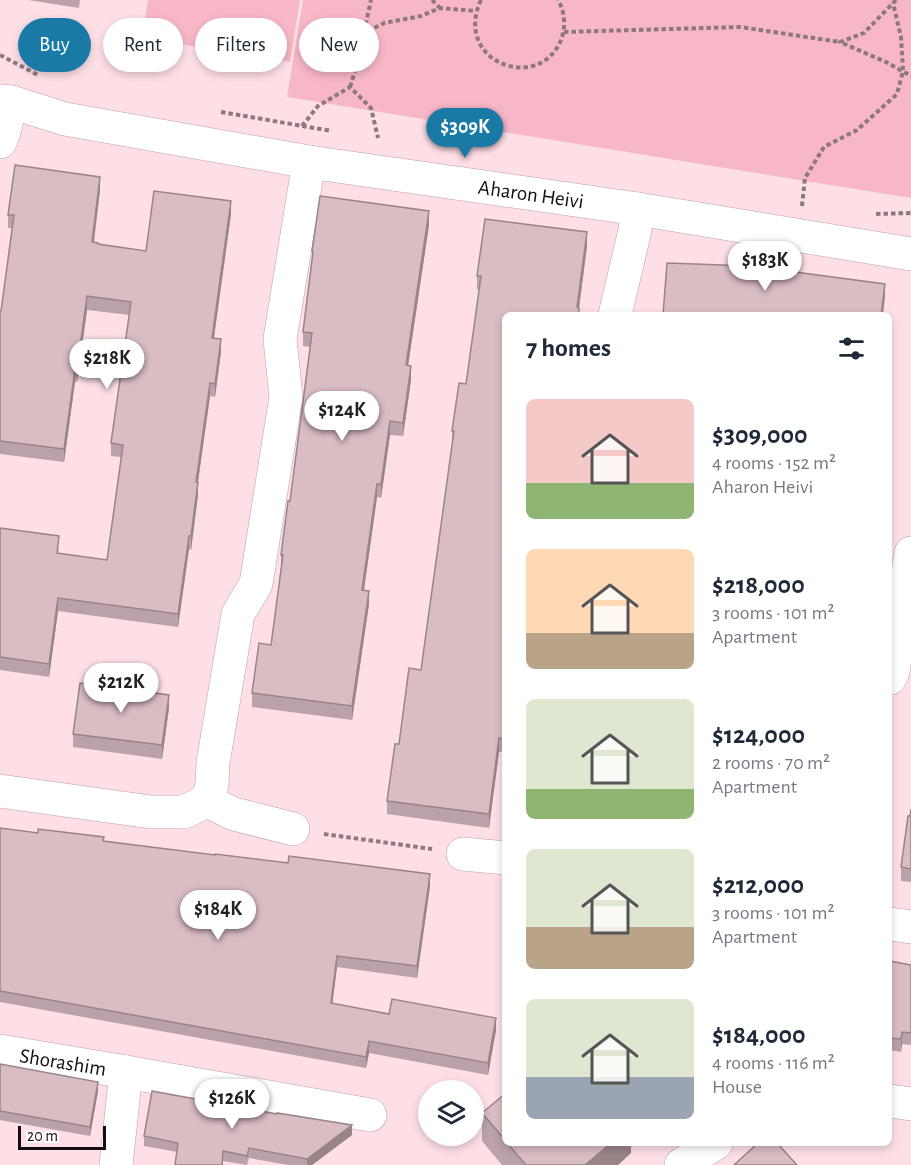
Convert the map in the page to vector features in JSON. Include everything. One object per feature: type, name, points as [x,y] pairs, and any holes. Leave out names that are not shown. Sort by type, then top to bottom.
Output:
[{"type":"street","points":[[0,142],[4,132],[4,98]]},
{"type":"street","name":"Aharon Heivi","points":[[4,98],[64,118],[309,162],[638,209],[911,254]]},
{"type":"street","points":[[0,791],[151,812],[184,812],[207,801],[212,785],[213,763],[238,614],[256,584],[281,432],[286,397],[280,339],[309,162]]},
{"type":"street","points":[[616,312],[638,209]]},
{"type":"street","points":[[892,674],[911,553]]},
{"type":"street","points":[[207,801],[234,814],[293,830]]},
{"type":"street","points":[[463,854],[502,858]]},
{"type":"street","points":[[892,924],[911,927]]},
{"type":"street","name":"Shorashim","points":[[0,1052],[370,1115]]},
{"type":"street","name":"Shorashim","points":[[116,1165],[126,1072]]},
{"type":"street","points":[[892,1101],[911,1104]]},
{"type":"street","points":[[681,1165],[711,1146]]},
{"type":"path","points":[[367,18],[371,0]]},
{"type":"path","points":[[432,0],[441,8]]},
{"type":"path","points":[[481,0],[476,11],[474,27],[478,41],[496,62],[510,67],[524,68],[549,57],[558,45],[564,32],[564,17],[558,0]]},
{"type":"path","points":[[840,42],[864,33],[894,1]]},
{"type":"path","points":[[802,206],[805,178],[824,147],[857,130],[897,94],[903,71],[901,37],[894,1]]},
{"type":"path","points":[[379,26],[421,16],[441,8],[476,11]]},
{"type":"path","points":[[564,32],[740,27],[840,42],[886,62],[911,76]]},
{"type":"path","points":[[302,126],[318,106],[350,87],[355,72]]},
{"type":"path","points":[[350,87],[371,108],[378,138]]},
{"type":"path","points":[[293,830],[463,854]]},
{"type":"shaded area","points":[[148,0],[300,0],[290,62],[287,62],[287,18],[195,18],[195,47],[183,45],[183,18],[145,18]]},
{"type":"shaded area","points":[[303,0],[911,0],[911,198],[287,97],[299,24],[299,72],[379,72],[379,18],[300,18]]},
{"type":"building","points":[[15,165],[100,177],[92,242],[98,244],[146,251],[154,191],[231,201],[212,338],[221,339],[215,384],[210,383],[191,536],[189,536],[178,614],[58,598],[49,664],[0,657],[0,528],[59,536],[57,553],[107,560],[123,445],[111,443],[131,302],[87,296],[64,449],[0,441],[0,311],[14,215],[8,215]]},
{"type":"building","points":[[320,196],[429,211],[406,365],[411,366],[403,423],[390,421],[381,484],[377,484],[362,590],[369,591],[352,706],[252,693],[259,643],[271,645],[288,501],[290,501],[312,333],[303,332]]},
{"type":"building","points":[[485,219],[587,232],[577,307],[579,312],[502,312],[502,739],[499,738],[489,814],[387,801],[395,744],[399,744],[409,668],[421,670],[459,383],[466,384],[481,276],[477,276]]},
{"type":"building","points":[[667,263],[780,267],[780,270],[885,284],[881,312],[663,312]]},
{"type":"building","points":[[80,683],[169,695],[162,745],[73,734]]},
{"type":"building","points":[[911,809],[911,869],[901,867]]},
{"type":"building","points":[[0,828],[38,833],[38,829],[104,837],[103,841],[288,863],[289,856],[430,874],[417,966],[337,956],[331,1003],[389,1014],[392,999],[496,1018],[488,1063],[369,1041],[366,1057],[0,991]]},
{"type":"building","points":[[892,961],[911,965],[911,1033],[902,1032],[901,1039],[892,1038]]},
{"type":"building","points":[[0,1064],[98,1082],[90,1127],[0,1111]]},
{"type":"building","points":[[152,1091],[352,1125],[307,1159],[249,1148],[247,1156],[223,1151],[222,1165],[175,1165],[178,1143],[144,1136]]},
{"type":"building","points":[[502,1096],[502,1136],[484,1115],[484,1111]]},
{"type":"building","points":[[510,1146],[607,1146],[585,1165],[526,1165]]},
{"type":"building","points":[[755,1146],[780,1146],[797,1165],[734,1165]]}]
